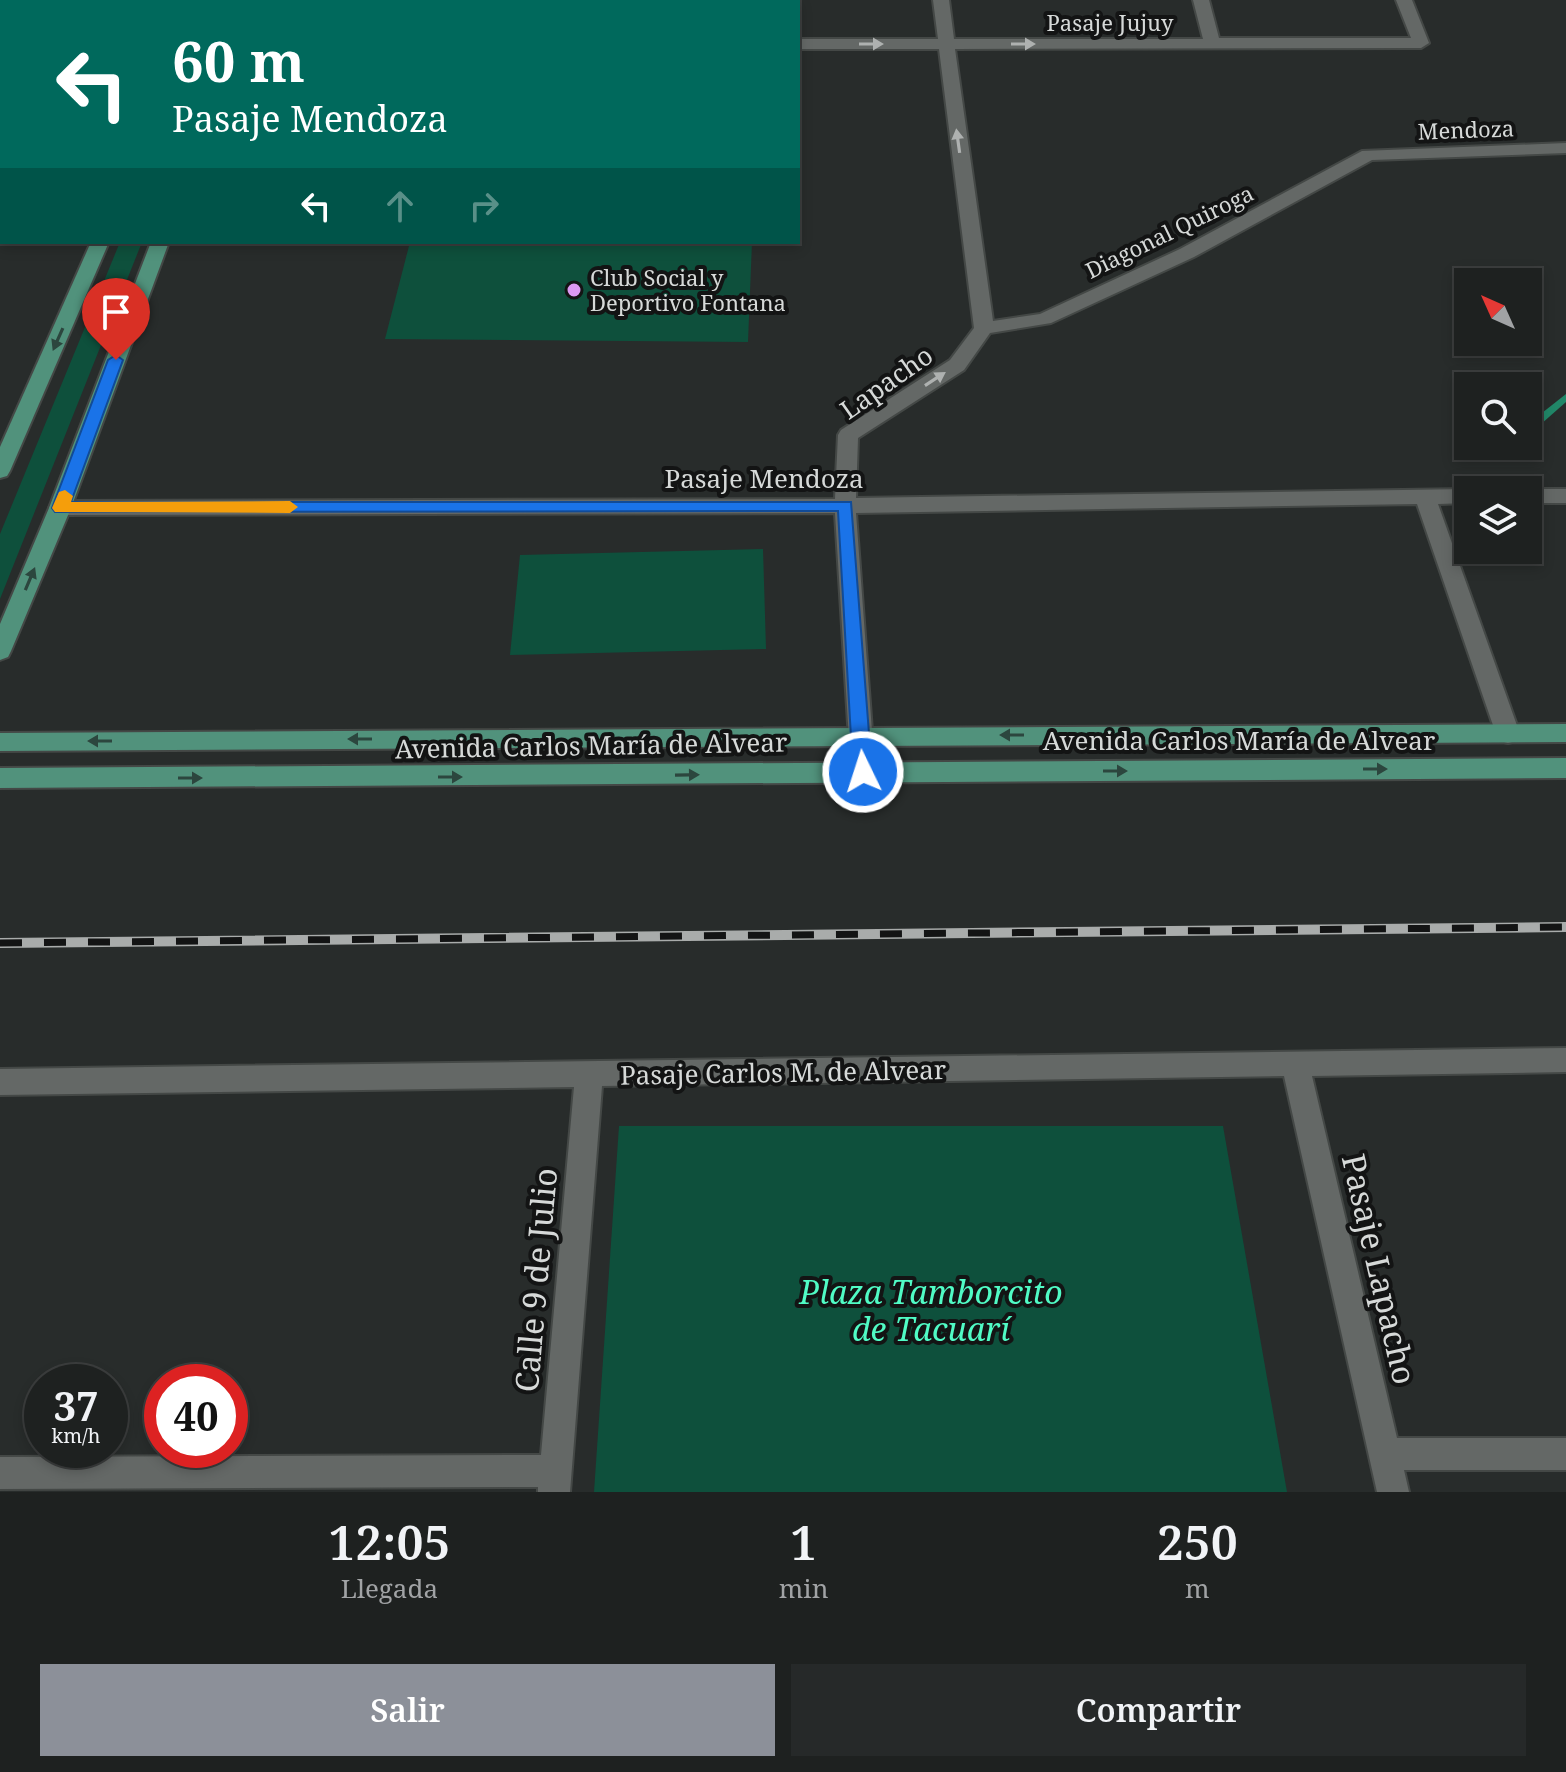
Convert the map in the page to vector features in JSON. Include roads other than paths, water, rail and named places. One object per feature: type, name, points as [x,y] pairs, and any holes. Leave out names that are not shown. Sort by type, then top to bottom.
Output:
[{"type":"main road","points":[[0,471],[99,244]]},
{"type":"main road","points":[[0,651],[60,508],[159,244]]},
{"type":"main road","name":"Avenida Carlos María de Alvear","points":[[0,742],[1566,733]]},
{"type":"main road","name":"Avenida Carlos María de Alvear","points":[[0,778],[1566,768]]},
{"type":"street","points":[[941,0],[984,328]]},
{"type":"street","points":[[1201,0],[1212,44]]},
{"type":"street","name":"Pasaje Jujuy","points":[[800,44],[1421,43],[1404,0]]},
{"type":"street","name":"Mendoza","points":[[1368,155],[1566,148]]},
{"type":"street","name":"Diagonal Quiroga","points":[[984,328],[1044,319],[1187,253],[1368,155]]},
{"type":"street","name":"Lapacho","points":[[863,772],[845,506],[848,435],[957,365],[984,328]]},
{"type":"street","name":"Pasaje Mendoza","points":[[60,508],[845,506],[1454,496]]},
{"type":"street","points":[[1542,496],[1566,496]]},
{"type":"street","points":[[1425,497],[1508,734]]},
{"type":"street","name":"Pasaje Carlos M. de Alvear","points":[[0,1082],[1566,1060]]},
{"type":"street","name":"Pasaje Lapacho","points":[[1295,1063],[1393,1492]]},
{"type":"street","name":"Calle 9 de Julio","points":[[554,1481],[589,1075]]},
{"type":"street","points":[[1386,1454],[1566,1454]]},
{"type":"street","points":[[0,1473],[554,1481]]},
{"type":"waterway","points":[[1542,418],[1566,397]]},
{"type":"railway","points":[[0,943],[1566,927]]},
{"type":"place","name":"Club Social y Deportivo Fontana","points":[[574,290]]},
{"type":"park label","name":"Plaza Tamborcito de Tacuarí","points":[[931,1310]]}]
